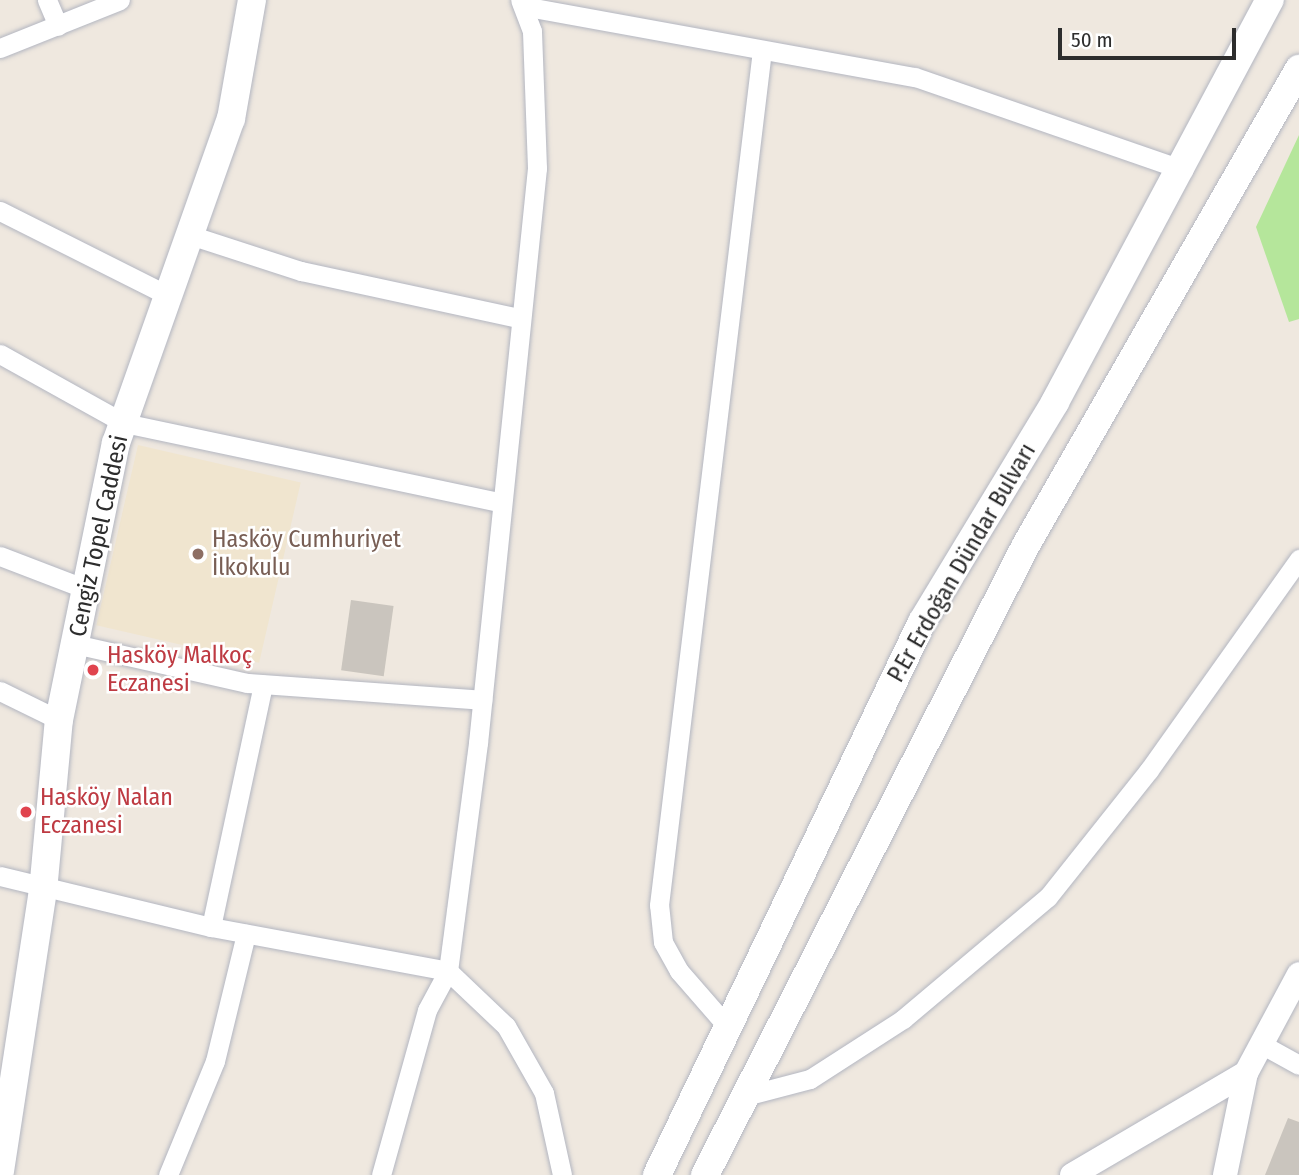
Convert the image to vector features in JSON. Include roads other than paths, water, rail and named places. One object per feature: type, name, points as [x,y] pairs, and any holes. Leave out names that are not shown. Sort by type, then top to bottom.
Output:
[{"type":"main road","name":"Cengiz Topel Caddesi","points":[[0,1171],[5,1097],[43,891],[59,720],[86,589],[124,423],[171,297],[231,119],[252,0]]},
{"type":"main road","name":"P.Er Erdoğan Dündar Bulvarı","points":[[657,1175],[726,1025],[922,622],[1055,402],[1183,170],[1270,0]]},
{"type":"main road","name":"P.Er Erdoğan Dündar Bulvarı","points":[[705,1175],[1026,545],[1299,69]]},
{"type":"street","points":[[47,0],[58,26]]},
{"type":"street","points":[[0,48],[120,0]]},
{"type":"street","points":[[521,3],[915,77],[1183,170]]},
{"type":"street","points":[[381,1175],[427,1010],[447,971],[482,700],[499,502],[537,168],[532,31],[521,3]]},
{"type":"street","points":[[726,1025],[678,971],[663,942],[659,905],[762,50]]},
{"type":"street","points":[[0,211],[171,297]]},
{"type":"street","points":[[192,236],[301,271],[519,318]]},
{"type":"street","points":[[0,354],[124,423],[499,502]]},
{"type":"street","points":[[0,556],[86,589]]},
{"type":"street","points":[[745,1096],[810,1079],[902,1019],[1048,897],[1149,770],[1299,559]]},
{"type":"street","points":[[75,644],[263,685],[482,700]]},
{"type":"street","points":[[211,927],[263,685]]},
{"type":"street","points":[[0,691],[59,720]]},
{"type":"street","points":[[0,876],[43,891],[211,927],[447,971],[506,1026],[544,1093],[562,1175]]},
{"type":"street","points":[[168,1175],[215,1061],[246,934]]},
{"type":"street","points":[[1225,1175],[1246,1073],[1299,974]]},
{"type":"street","points":[[1261,1044],[1299,1065]]},
{"type":"street","points":[[1072,1175],[1246,1073]]},
{"type":"place","name":"Hasköy Cumhuriyet İlkokulu","points":[[198,554]]},
{"type":"place","name":"Hasköy Malkoç Eczanesi","points":[[93,670]]},
{"type":"place","name":"Hasköy Nalan Eczanesi","points":[[26,812]]}]
